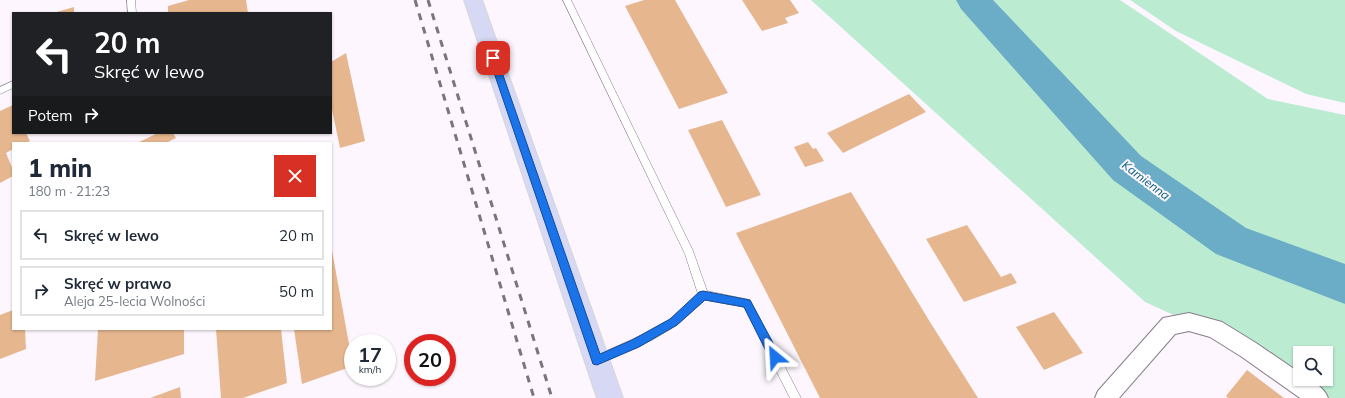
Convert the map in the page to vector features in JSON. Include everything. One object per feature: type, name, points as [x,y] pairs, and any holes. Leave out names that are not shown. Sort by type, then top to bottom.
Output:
[{"type":"main road","points":[[473,0],[610,398]]},
{"type":"street","points":[[1105,398],[1170,325],[1190,322],[1215,329],[1318,398]]},
{"type":"lane","points":[[132,0],[132,12]]},
{"type":"lane","points":[[567,0],[690,254],[703,295]]},
{"type":"lane","points":[[0,91],[12,85]]},
{"type":"lane","points":[[597,360],[635,343],[674,322],[703,295]]},
{"type":"lane","points":[[703,295],[747,303],[796,398]]},
{"type":"green space","points":[[811,0],[1120,0],[1268,99],[1345,115],[1345,398],[1318,398],[1298,386],[1333,386],[1333,346],[1293,346],[1293,383],[1189,322],[1145,302]]},
{"type":"green space","points":[[1130,0],[1345,0],[1345,103],[1306,94],[1176,31]]},
{"type":"building","points":[[189,0],[246,0],[248,12],[168,12],[168,6]]},
{"type":"building","points":[[644,0],[675,0],[728,93],[679,109],[625,6]]},
{"type":"building","points":[[742,0],[790,0],[799,13],[785,18],[788,23],[762,31]]},
{"type":"building","points":[[74,7],[74,12],[56,12]]},
{"type":"building","points":[[346,53],[365,141],[340,148],[332,110],[332,61]]},
{"type":"building","points":[[909,94],[926,112],[843,153],[827,133]]},
{"type":"building","points":[[12,105],[12,134],[26,134],[30,141],[12,142],[12,150],[6,153],[12,168],[12,177],[0,183],[0,111]]},
{"type":"building","points":[[722,120],[761,195],[726,207],[688,130]]},
{"type":"building","points":[[156,134],[174,134],[176,138],[168,142],[139,142]]},
{"type":"building","points":[[808,142],[813,149],[816,148],[824,161],[805,167],[794,147]]},
{"type":"building","points":[[851,192],[978,398],[820,398],[736,233]]},
{"type":"building","points":[[967,225],[1001,277],[1011,273],[1017,283],[964,302],[926,239]]},
{"type":"building","points":[[332,250],[347,334],[344,334],[344,369],[302,384],[294,330],[332,330]]},
{"type":"building","points":[[12,310],[12,330],[25,330],[26,349],[0,359],[0,315]]},
{"type":"building","points":[[1054,312],[1083,353],[1044,370],[1016,327]]},
{"type":"building","points":[[98,330],[184,330],[184,354],[95,381]]},
{"type":"building","points":[[216,330],[281,330],[287,383],[243,398],[221,398]]},
{"type":"building","points":[[1247,370],[1284,398],[1228,398],[1226,396]]},
{"type":"building","points":[[180,387],[181,398],[150,398]]},
{"type":"waterway","name":"Kamienna","points":[[973,0],[1127,168],[1231,241],[1345,284]]},
{"type":"railway","points":[[415,0],[534,398]]},
{"type":"railway","points":[[428,0],[552,398]]},
{"type":"route","points":[[493,58],[597,360],[623,350],[674,322],[703,295],[747,303],[775,357]]}]
